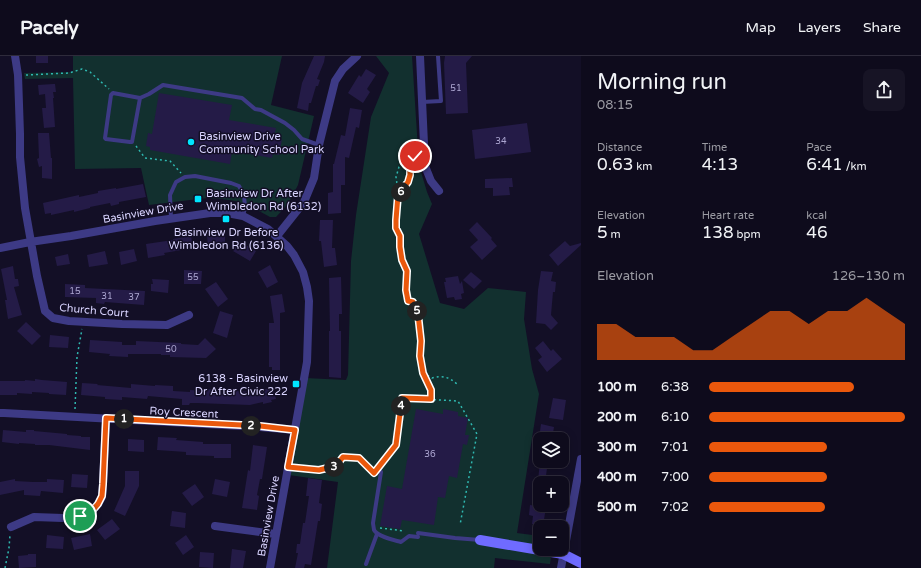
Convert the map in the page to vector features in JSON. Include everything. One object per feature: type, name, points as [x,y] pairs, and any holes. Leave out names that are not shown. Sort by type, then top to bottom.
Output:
[{"type":"street","name":"Church Court","points":[[15,56],[18,75],[20,157],[25,208],[30,242],[45,312],[53,318],[69,321],[167,325],[189,315]]},
{"type":"street","points":[[277,236],[304,202],[314,178],[319,145],[335,82],[343,69],[357,56]]},
{"type":"street","points":[[420,56],[426,166],[431,181],[439,191]]},
{"type":"street","name":"Basinview Drive","points":[[0,248],[171,218],[210,213],[227,213],[243,216],[268,229],[287,246],[294,255],[303,272],[307,287],[309,301],[307,362],[270,568]]},
{"type":"street","name":"Roy Crescent","points":[[0,414],[260,426],[295,430]]},
{"type":"street","points":[[11,527],[34,517],[63,518],[80,516],[92,511],[102,496],[106,418]]},
{"type":"street","points":[[569,522],[581,459]]},
{"type":"street","points":[[215,526],[275,534]]},
{"type":"street","points":[[480,540],[533,549]]},
{"type":"street","points":[[561,568],[563,556]]},
{"type":"street","points":[[567,556],[581,563]]},
{"type":"lane","points":[[422,102],[441,101],[438,56]]},
{"type":"lane","points":[[140,98],[132,142],[106,139],[111,95],[113,94],[140,98],[162,85],[242,98],[255,109],[261,110],[285,123],[302,139],[319,145]]},
{"type":"lane","points":[[171,218],[170,195],[176,182],[185,177],[195,176],[210,178],[239,186],[244,195],[245,208],[243,216]]},
{"type":"lane","points":[[380,470],[373,523],[374,530],[377,534],[402,542],[409,536],[418,535],[480,540]]},
{"type":"lane","points":[[366,564],[377,534]]},
{"type":"path","points":[[18,75],[69,73],[82,69],[90,72],[113,94]]},
{"type":"path","points":[[132,142],[145,158],[170,161],[185,177]]},
{"type":"path","points":[[398,195],[408,182],[410,175],[410,164],[415,156],[406,159],[399,167],[396,177],[398,191],[396,228],[400,236],[402,260],[407,271],[406,294],[408,301],[413,302],[417,311],[421,341],[420,356],[423,373],[431,390],[431,399]]},
{"type":"path","points":[[75,417],[77,357],[83,322]]},
{"type":"path","points":[[423,373],[432,378],[445,377],[453,380],[457,384]]},
{"type":"path","points":[[380,470],[396,445],[402,398],[458,401],[477,434],[460,525]]},
{"type":"path","points":[[288,467],[319,470],[336,466],[343,457],[359,458],[380,478]]},
{"type":"path","points":[[5,568],[11,527]]},
{"type":"green space","name":"Basinview Drive Community School Park","points":[[73,56],[282,56],[271,105],[314,116],[298,185],[288,204],[276,217],[270,217],[248,205],[222,199],[208,198],[149,205],[141,168],[75,169],[73,78],[25,79],[24,73],[73,72]]},
{"type":"green space","points":[[376,56],[412,56],[419,165],[432,204],[419,234],[440,303],[464,309],[488,288],[526,292],[524,319],[532,369],[539,394],[517,533],[533,535],[533,556],[551,556],[550,564],[495,558],[494,568],[327,568],[338,482],[289,475],[305,378],[346,380],[348,375],[351,261],[356,215],[371,117],[389,73]]},
{"type":"building","points":[[36,56],[48,56],[48,63],[36,63]]},
{"type":"building","points":[[314,56],[325,56],[317,79],[320,80],[318,86],[316,86],[311,103],[309,103],[308,111],[297,108],[302,83]]},
{"type":"building","points":[[445,56],[472,56],[466,63],[468,113],[446,114]]},
{"type":"building","points":[[366,69],[376,75],[367,89],[370,92],[363,103],[348,93],[359,75],[361,77]]},
{"type":"building","points":[[55,84],[56,92],[53,92],[53,98],[55,127],[44,128],[42,108],[46,108],[45,94],[39,95],[38,85]]},
{"type":"building","points":[[159,93],[232,105],[229,120],[276,128],[274,137],[282,139],[279,155],[273,154],[272,158],[232,151],[230,164],[150,150],[150,147],[146,146],[148,133],[152,134]]},
{"type":"building","points":[[350,108],[362,110],[359,128],[356,127],[349,158],[345,157],[345,185],[341,185],[341,213],[328,214],[328,193],[333,192],[333,164],[341,135],[345,136]]},
{"type":"building","points":[[527,123],[531,152],[475,159],[472,130]]},
{"type":"building","points":[[38,133],[49,133],[52,158],[52,179],[42,178],[42,166],[39,167],[37,159],[39,158]]},
{"type":"building","points":[[512,178],[513,187],[509,187],[510,195],[493,196],[493,188],[485,188],[485,179]]},
{"type":"building","points":[[143,184],[146,197],[119,202],[119,204],[111,206],[110,203],[74,212],[74,210],[51,215],[51,213],[45,214],[43,203],[79,195],[79,197],[98,193],[98,191]]},
{"type":"building","points":[[320,220],[333,220],[332,248],[335,248],[337,265],[324,267],[321,241],[319,241]]},
{"type":"building","points":[[477,222],[492,238],[491,239],[497,246],[482,260],[470,247],[478,240],[469,230]]},
{"type":"building","points":[[207,235],[225,235],[225,247],[208,247]]},
{"type":"building","points":[[191,236],[193,248],[164,253],[165,255],[148,258],[146,244]]},
{"type":"building","points":[[239,241],[256,251],[250,261],[233,251]]},
{"type":"building","points":[[565,241],[570,246],[581,243],[581,245],[558,266],[549,255]]},
{"type":"building","points":[[134,249],[137,261],[121,265],[119,252]]},
{"type":"building","points":[[105,251],[108,264],[89,267],[87,255]]},
{"type":"building","points":[[68,254],[70,264],[57,266],[55,257]]},
{"type":"building","points":[[270,265],[278,282],[267,288],[258,272]]},
{"type":"building","points":[[13,266],[15,279],[18,279],[19,286],[14,287],[22,315],[8,319],[5,300],[7,300],[1,269]]},
{"type":"building","points":[[184,270],[202,271],[201,284],[184,284]]},
{"type":"building","points":[[541,271],[553,272],[551,281],[556,282],[555,292],[553,292],[551,315],[558,323],[551,330],[545,324],[536,323]]},
{"type":"building","points":[[471,272],[482,281],[474,289],[463,280]]},
{"type":"building","points":[[458,276],[460,284],[462,281],[464,293],[461,294],[462,299],[455,300],[454,297],[447,298],[444,282],[446,282],[445,278]]},
{"type":"building","points":[[341,277],[342,314],[339,314],[339,331],[341,331],[341,378],[329,377],[329,278]]},
{"type":"building","points":[[152,279],[169,280],[168,293],[151,291],[151,284],[153,284]]},
{"type":"building","points":[[216,282],[228,299],[218,307],[205,289]]},
{"type":"building","points":[[65,284],[85,285],[85,288],[145,291],[144,305],[105,302],[104,304],[96,303],[96,298],[65,297]]},
{"type":"building","points":[[282,294],[285,312],[280,313],[280,370],[272,370],[272,367],[269,367],[269,323],[274,323],[270,296]]},
{"type":"building","points":[[220,311],[233,315],[227,338],[213,333]]},
{"type":"building","points":[[26,322],[41,336],[32,345],[17,331]]},
{"type":"building","points":[[50,335],[69,337],[68,348],[49,347]]},
{"type":"building","points":[[205,338],[216,349],[206,358],[170,357],[170,355],[161,354],[128,354],[128,357],[109,356],[110,354],[89,352],[90,340],[122,342],[122,345],[136,345],[136,341],[198,345]]},
{"type":"building","points":[[543,341],[551,351],[553,349],[562,359],[547,372],[538,360],[542,357],[535,348]]},
{"type":"building","points":[[35,379],[67,382],[66,395],[32,392],[32,394],[17,393],[17,395],[0,395],[0,381],[35,381]]},
{"type":"building","points":[[82,383],[131,388],[131,384],[173,386],[173,391],[190,392],[190,390],[206,391],[206,389],[253,392],[273,387],[276,399],[271,400],[272,402],[263,404],[263,402],[250,405],[190,403],[189,405],[182,405],[182,399],[148,396],[147,399],[122,397],[122,400],[105,399],[105,397],[81,395]]},
{"type":"building","points":[[553,398],[566,400],[563,420],[549,418]]},
{"type":"building","points":[[416,409],[443,414],[443,409],[458,412],[458,416],[468,418],[465,435],[469,435],[467,445],[463,444],[457,478],[449,476],[445,498],[438,497],[434,525],[402,520],[400,529],[380,526],[387,486],[402,489]]},
{"type":"building","points":[[541,424],[554,427],[553,432],[540,432]]},
{"type":"building","points":[[3,430],[26,432],[26,430],[34,430],[90,437],[90,450],[49,445],[2,442]]},
{"type":"building","points":[[158,437],[203,442],[203,444],[231,444],[231,458],[186,455],[186,452],[157,450]]},
{"type":"building","points":[[128,439],[144,440],[144,452],[128,451]]},
{"type":"building","points":[[253,445],[267,447],[262,479],[260,479],[257,495],[259,496],[257,510],[242,508],[248,470],[250,471]]},
{"type":"building","points":[[539,468],[547,468],[546,476],[538,476]]},
{"type":"building","points":[[125,471],[139,471],[139,486],[125,516],[114,511],[125,486]]},
{"type":"building","points":[[72,474],[88,475],[87,488],[71,487]]},
{"type":"building","points":[[308,478],[322,480],[319,503],[322,504],[320,521],[318,521],[311,565],[305,564],[304,568],[295,568],[298,553],[296,553],[297,544],[300,544],[309,496],[306,496]]},
{"type":"building","points":[[15,479],[15,481],[33,482],[47,482],[47,479],[64,480],[63,493],[41,491],[40,496],[24,495],[24,490],[0,495],[0,482]]},
{"type":"building","points":[[215,479],[230,482],[227,497],[212,494]]},
{"type":"building","points":[[195,484],[204,497],[192,506],[182,493]]},
{"type":"building","points":[[530,505],[533,505],[533,512],[545,512],[544,520],[533,520],[533,524],[532,524],[533,516],[529,515]]},
{"type":"building","points":[[172,511],[186,513],[185,528],[170,526]]},
{"type":"building","points":[[112,519],[120,529],[105,540],[97,530]]},
{"type":"building","points":[[90,534],[92,546],[74,550],[71,538]]},
{"type":"building","points":[[47,535],[64,537],[63,549],[46,548]]},
{"type":"building","points":[[186,535],[194,547],[183,555],[175,543]]},
{"type":"building","points":[[232,549],[246,551],[243,568],[230,568]]},
{"type":"building","points":[[200,552],[214,553],[213,568],[199,567]]},
{"type":"building","points":[[36,554],[36,567],[19,568],[18,556]]},
{"type":"place","name":"Basinview Drive Community School Park","points":[[191,142]]},
{"type":"place","name":"Basinview Dr After Wimbledon Rd (6132)","points":[[198,199]]},
{"type":"place","name":"Basinview Dr Before Wimbledon Rd (6136)","points":[[226,219]]},
{"type":"place","name":"6138 - Basinview Dr After Civic 222","points":[[296,384]]},
{"type":"route","points":[[80,516],[92,511],[102,496],[106,418],[260,426],[295,430],[288,467],[319,470],[336,466],[343,457],[359,458],[374,473],[396,445],[402,398],[431,399],[432,395],[423,373],[420,356],[421,341],[418,314],[413,302],[408,301],[407,298],[407,271],[402,260],[400,236],[396,228],[398,195],[408,182],[410,175],[410,164],[415,156]]}]
